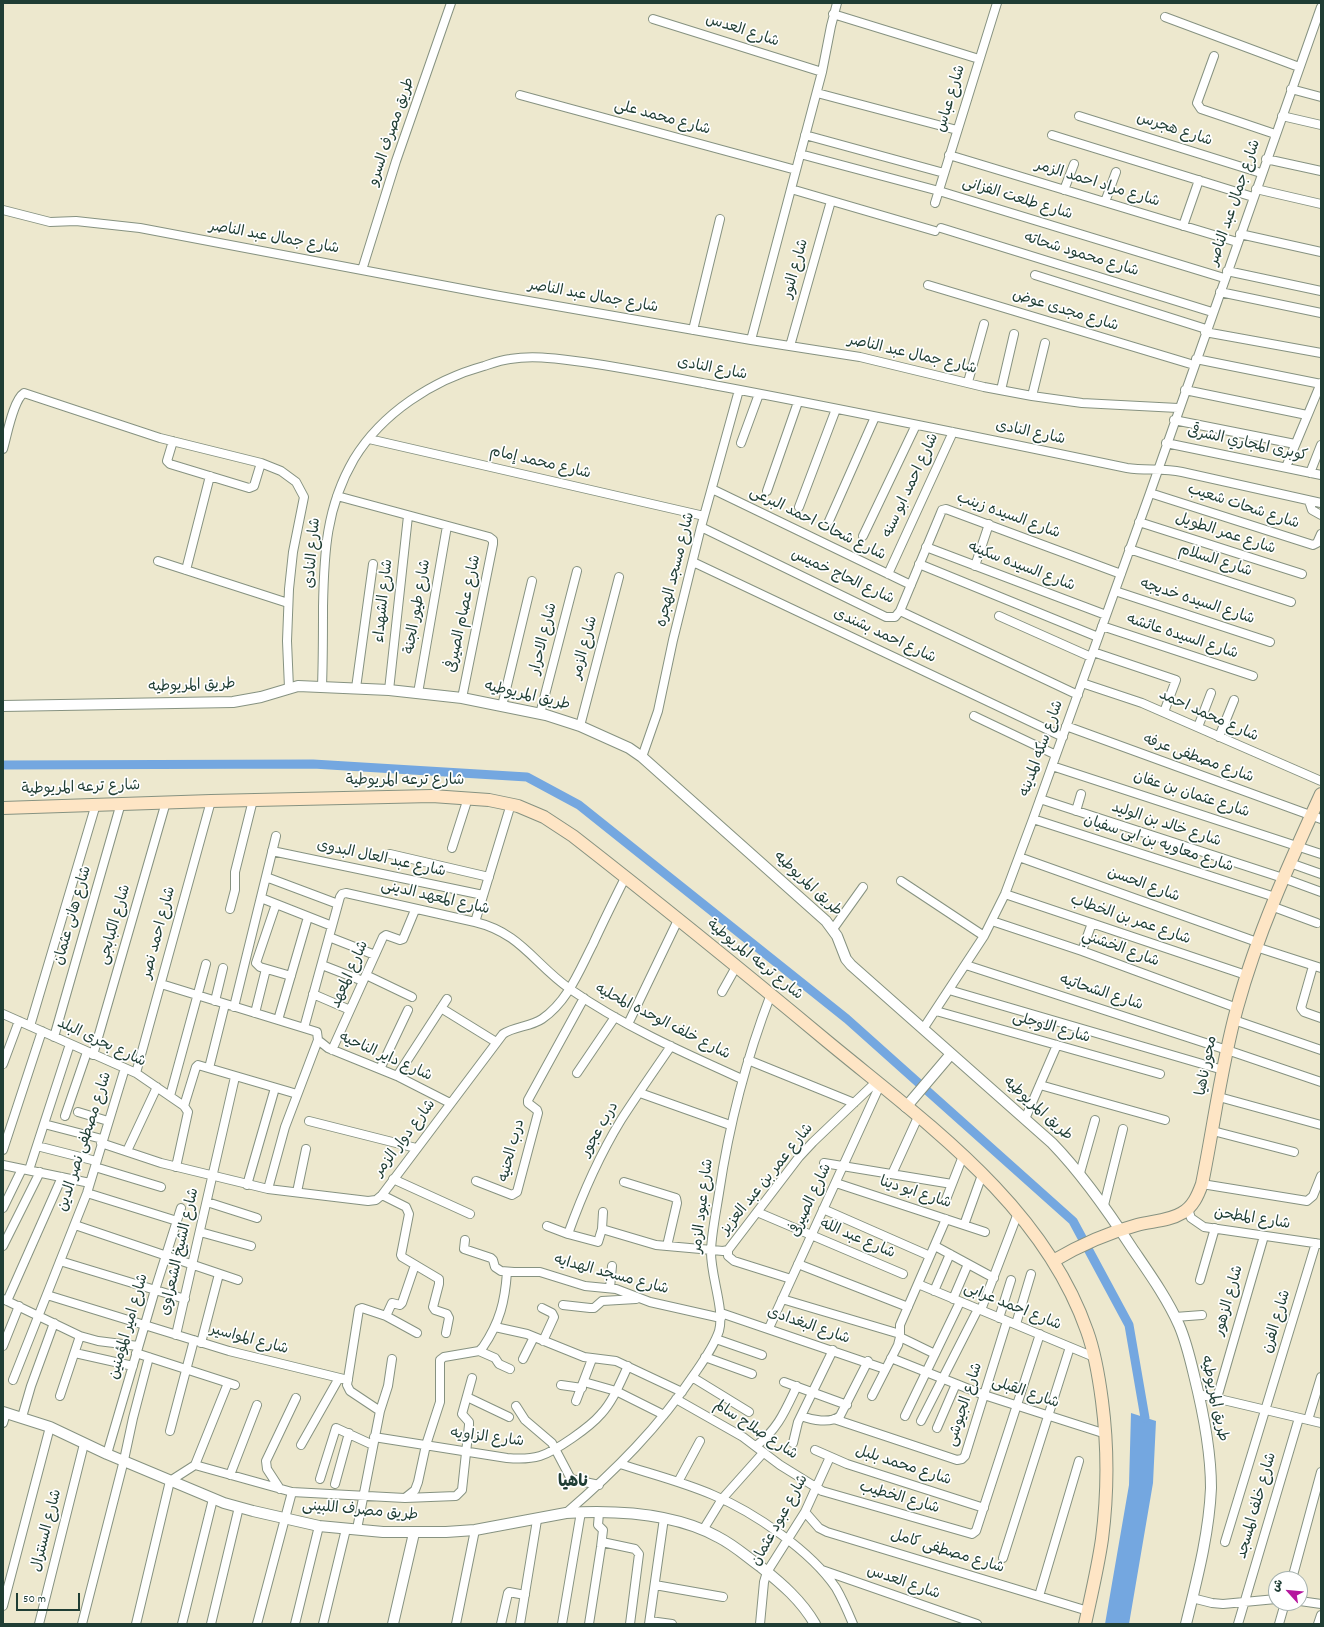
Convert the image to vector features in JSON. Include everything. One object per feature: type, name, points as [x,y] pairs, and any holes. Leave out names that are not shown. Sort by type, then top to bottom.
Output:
[{"type":"main road","name":"محور ناهيا","points":[[1188,1209],[1195,1201],[1202,1184],[1227,1050],[1246,975],[1273,902],[1297,846],[1316,818],[1321,794]]},
{"type":"main road","name":"شارع ترعه المريوطية","points":[[3,808],[166,802],[432,796],[468,798],[511,804],[536,812],[555,823],[771,994],[878,1084],[909,1103],[918,1117],[963,1156],[982,1175],[1018,1213],[1057,1258],[1087,1331],[1094,1357],[1106,1434],[1106,1506],[1102,1541],[1085,1624]]},
{"type":"main road","points":[[1057,1258],[1087,1242],[1120,1230],[1174,1217],[1188,1209]]},
{"type":"street","name":"طريق مصرف السرو","points":[[362,270],[396,161],[451,3]]},
{"type":"street","points":[[751,340],[817,93],[833,14],[837,3]]},
{"type":"street","name":"شارع عباس","points":[[935,203],[997,3]]},
{"type":"street","name":"شارع جمال عبد الناصر","points":[[1159,466],[1178,408],[1321,6]]},
{"type":"street","points":[[833,14],[979,59]]},
{"type":"street","points":[[1165,17],[1299,67]]},
{"type":"street","name":"شارع العدس","points":[[653,19],[822,72]]},
{"type":"street","points":[[1214,56],[1198,107],[1275,134]]},
{"type":"street","points":[[1291,89],[1321,97]]},
{"type":"street","points":[[817,93],[957,130]]},
{"type":"street","name":"شارع محمد على","points":[[520,95],[796,170]]},
{"type":"street","name":"شارع هجرس","points":[[1079,116],[1261,173]]},
{"type":"street","points":[[1282,116],[1321,125]]},
{"type":"street","points":[[805,134],[944,173]]},
{"type":"street","points":[[1052,135],[1199,180],[1254,193],[1321,204]]},
{"type":"street","name":"شارع طلعت الفزانى","points":[[800,154],[939,191],[1226,274]]},
{"type":"street","name":"شارع مراد احمد الزمر","points":[[949,155],[1183,226],[1238,238],[1321,252]]},
{"type":"street","points":[[1266,159],[1321,171]]},
{"type":"street","points":[[1064,190],[1074,164]]},
{"type":"street","points":[[1105,202],[1116,172]]},
{"type":"street","points":[[1183,226],[1199,180]]},
{"type":"street","name":"شارع محمود شحاته","points":[[791,189],[938,229],[1212,312]]},
{"type":"street","name":"شارع النور","points":[[790,346],[831,201]]},
{"type":"street","name":"شارع جمال عبد الناصر","points":[[3,210],[50,222],[76,221],[140,228],[501,296],[751,340],[860,357],[1032,396],[1082,403],[1178,408]]},
{"type":"street","points":[[693,330],[720,219]]},
{"type":"street","points":[[1226,274],[1321,291]]},
{"type":"street","points":[[1035,275],[1206,331],[1321,353]]},
{"type":"street","name":"شارع مجدى عوض","points":[[928,285],[1195,362],[1321,384]]},
{"type":"street","points":[[1220,292],[1321,313]]},
{"type":"street","points":[[968,382],[984,324]]},
{"type":"street","points":[[1001,390],[1014,334]]},
{"type":"street","points":[[1032,396],[1045,343]]},
{"type":"street","name":"شارع النادى","points":[[322,686],[324,568],[327,534],[337,496],[353,462],[369,439],[397,412],[427,390],[448,379],[475,368],[507,359],[540,356],[610,366],[953,432],[1127,468],[1139,470],[1159,466],[1321,504]]},
{"type":"street","points":[[1286,467],[1321,384]]},
{"type":"street","name":"شارع مسجد الهجره","points":[[642,757],[658,711],[704,516],[739,390]]},
{"type":"street","points":[[1185,390],[1307,415]]},
{"type":"street","points":[[3,449],[16,406],[21,395],[24,393],[173,441],[261,463],[281,471],[296,482],[304,497],[293,552],[288,603],[287,641],[294,687]]},
{"type":"street","points":[[742,443],[759,394]]},
{"type":"street","points":[[767,491],[798,402]]},
{"type":"street","points":[[799,507],[836,409]]},
{"type":"street","points":[[829,521],[875,417]]},
{"type":"street","points":[[1174,420],[1295,444]]},
{"type":"street","points":[[863,536],[916,425]]},
{"type":"street","name":"شارع احمد ابو سنه","points":[[888,574],[953,432]]},
{"type":"street","name":"شارع محمد إمام","points":[[369,439],[704,516]]},
{"type":"street","points":[[173,441],[167,461],[168,463],[251,488],[254,486],[261,463]]},
{"type":"street","name":"كوبرى المجاري الشرقى","points":[[1166,445],[1286,467],[1321,476]]},
{"type":"street","points":[[1310,473],[1321,445]]},
{"type":"street","name":"شارع سكه المدينه","points":[[923,1029],[984,936],[992,922],[1004,894],[1063,737],[1159,466]]},
{"type":"street","points":[[186,570],[210,476]]},
{"type":"street","name":"شارع شحات احمد البرعى","points":[[712,489],[911,585]]},
{"type":"street","name":"شارع شحات شعيب","points":[[1150,493],[1314,545],[1317,544],[1321,534]]},
{"type":"street","points":[[337,496],[447,526]]},
{"type":"street","points":[[1309,501],[1312,510],[1321,515]]},
{"type":"street","name":"شارع السيده زينب","points":[[900,611],[926,547],[944,509],[949,509],[1121,574]]},
{"type":"street","name":"شارع الشهداء","points":[[389,690],[408,516]]},
{"type":"street","name":"شارع عمر الطويل","points":[[1139,522],[1302,574]]},
{"type":"street","points":[[975,566],[989,524]]},
{"type":"street","name":"شارع عصام الصيرفى","points":[[447,526],[489,537],[493,540],[462,698]]},
{"type":"street","name":"شارع طيور الجنة","points":[[418,693],[447,526]]},
{"type":"street","name":"شارع الحاج خميس","points":[[702,527],[886,617],[895,617],[900,611],[1078,695]]},
{"type":"street","name":"شارع السيده سكينه","points":[[926,547],[1106,615]]},
{"type":"street","name":"شارع السلام","points":[[1129,549],[1291,602]]},
{"type":"street","points":[[158,561],[288,603]]},
{"type":"street","name":"شارع احمد بشندى","points":[[693,562],[1063,737]]},
{"type":"street","points":[[356,688],[373,564]]},
{"type":"street","points":[[919,564],[1098,637]]},
{"type":"street","name":"شارع الاحرار","points":[[540,714],[577,571]]},
{"type":"street","name":"شارع الزمر","points":[[580,726],[619,577]]},
{"type":"street","points":[[502,706],[532,581]]},
{"type":"street","name":"شارع السيده خديجه","points":[[1115,591],[1270,642]]},
{"type":"street","points":[[999,616],[1092,655],[1176,680],[1177,682],[1164,712]]},
{"type":"street","name":"شارع السيده عائشه","points":[[1102,626],[1253,676]]},
{"type":"street","name":"شارع محمد احمد","points":[[1082,683],[1127,697],[1164,712],[1321,781]]},
{"type":"street","name":"طريق المريوطيه","points":[[3,706],[233,702],[261,697],[294,687],[322,686],[389,690],[462,698],[540,714],[580,726],[629,748],[642,757],[826,921],[833,929],[846,959],[851,965],[1052,1143],[1080,1173],[1104,1205],[1167,1300],[1175,1317],[1189,1357],[1198,1394],[1204,1420],[1211,1487],[1205,1539],[1186,1624]]},
{"type":"street","points":[[1198,727],[1211,693]]},
{"type":"street","points":[[1219,737],[1234,700]]},
{"type":"street","points":[[974,716],[1056,755]]},
{"type":"street","name":"شارع مصطفى عرفه","points":[[1066,726],[1316,818]]},
{"type":"street","name":"شارع عثمان بن عفان","points":[[1052,766],[1321,854]]},
{"type":"street","points":[[1076,811],[1081,794]]},
{"type":"street","points":[[452,848],[468,798]]},
{"type":"street","name":"شارع خالد بن الوليد","points":[[1040,799],[1283,878],[1321,892]]},
{"type":"street","points":[[230,909],[235,890],[235,872],[253,800]]},
{"type":"street","name":"شارع احمد نصر","points":[[136,1073],[211,801]]},
{"type":"street","name":"شارع الكبابجى","points":[[65,1116],[90,1053],[166,802]]},
{"type":"street","points":[[30,1026],[96,804]]},
{"type":"street","name":"شارع هانى عثمان","points":[[54,1037],[121,804]]},
{"type":"street","points":[[475,922],[511,804]]},
{"type":"street","name":"شارع معاويه بن ابى سفيان","points":[[1033,819],[1273,902],[1317,923]]},
{"type":"street","points":[[234,1007],[276,836]]},
{"type":"street","name":"شارع عبد العال البدوى","points":[[272,851],[483,895]]},
{"type":"street","points":[[390,854],[489,877]]},
{"type":"street","name":"شارع الحسن","points":[[1019,857],[1317,967]]},
{"type":"street","points":[[1290,863],[1321,874]]},
{"type":"street","points":[[266,877],[338,904],[304,1028]]},
{"type":"street","name":"شارع دوار الزمر","points":[[44,1124],[102,1141],[176,1167],[213,1175],[268,1190],[372,1201],[376,1200],[496,1042],[508,1031],[532,1025],[542,1019],[557,1006],[570,990],[625,878]]},
{"type":"street","points":[[901,881],[984,936]]},
{"type":"street","points":[[833,929],[863,887]]},
{"type":"street","name":"شارع المعهد الدينى","points":[[338,904],[342,894],[346,893],[415,910],[475,922],[494,928],[514,938],[554,977],[570,990]]},
{"type":"street","name":"شارع عمر بن الخطاب","points":[[1004,894],[1246,975]]},
{"type":"street","points":[[261,898],[332,926]]},
{"type":"street","points":[[276,904],[257,961],[259,966],[291,976]]},
{"type":"street","name":"شارع المعهد","points":[[332,1050],[384,935],[400,940],[403,939],[415,910]]},
{"type":"street","points":[[278,1020],[308,917]]},
{"type":"street","points":[[628,1024],[678,920]]},
{"type":"street","name":"شارع الخشني","points":[[992,922],[1082,951],[1321,1050]]},
{"type":"street","points":[[1082,951],[1092,923]]},
{"type":"street","points":[[329,937],[375,955]]},
{"type":"street","points":[[170,1096],[206,964]]},
{"type":"street","points":[[322,964],[365,978],[412,997]]},
{"type":"street","name":"شارع الشحاتيه","points":[[966,965],[1321,1082]]},
{"type":"street","points":[[722,992],[736,967]]},
{"type":"street","points":[[1317,967],[1301,1008],[1304,1012],[1321,1018]]},
{"type":"street","points":[[215,1001],[223,968]]},
{"type":"street","points":[[255,1013],[266,969]]},
{"type":"street","name":"شارع داير الناحيه","points":[[161,984],[318,1032],[318,1040],[324,1046],[397,1076],[450,1103]]},
{"type":"street","name":"شارع خلف الوحده المحليه","points":[[570,990],[628,1024],[742,1079]]},
{"type":"street","points":[[949,990],[1223,1070]]},
{"type":"street","points":[[314,994],[350,1010]]},
{"type":"street","name":"شارع عبود الزمر","points":[[566,1513],[599,1485],[620,1464],[664,1415],[706,1357],[720,1329],[721,1315],[713,1274],[711,1250],[723,1164],[730,1124],[742,1079],[771,994]]},
{"type":"street","name":"درب الحنيه","points":[[476,1181],[512,1195],[517,1192],[538,1113],[537,1110],[528,1102],[584,998]]},
{"type":"street","points":[[397,1076],[447,999]]},
{"type":"street","points":[[209,1068],[225,1004]]},
{"type":"street","points":[[441,1008],[496,1042]]},
{"type":"street","points":[[380,1069],[408,1010]]},
{"type":"street","name":"شارع الاوجلى","points":[[936,1011],[1160,1074]]},
{"type":"street","name":"شارع بحرى البلد","points":[[3,1014],[136,1073],[184,1106]]},
{"type":"street","points":[[577,1073],[615,1017]]},
{"type":"street","points":[[3,1064],[19,1021]]},
{"type":"street","points":[[3,1150],[42,1031]]},
{"type":"street","points":[[268,1190],[296,1094],[318,1040]]},
{"type":"street","points":[[3,1208],[26,1169],[37,1146],[70,1044]]},
{"type":"street","points":[[1025,1119],[1057,1045]]},
{"type":"street","name":"درب عجور","points":[[568,1234],[591,1177],[621,1120],[671,1046]]},
{"type":"street","points":[[909,1103],[951,1054]]},
{"type":"street","points":[[748,1060],[854,1103]]},
{"type":"street","points":[[176,1167],[188,1112],[184,1106],[198,1065],[296,1094]]},
{"type":"street","name":"شارع مصطفى نصر الدين","points":[[13,1380],[87,1193],[125,1068]]},
{"type":"street","name":"شارع الشيخ الشعراوى","points":[[176,1335],[235,1077]]},
{"type":"street","name":"شارع عمر بن عبد العزيز","points":[[602,1229],[644,1242],[667,1246],[728,1250],[808,1147],[854,1103],[878,1084]]},
{"type":"street","name":"شارع الصيرفى","points":[[769,1328],[836,1183],[878,1084]]},
{"type":"street","points":[[1040,1085],[1165,1120]]},
{"type":"street","points":[[127,1151],[157,1087]]},
{"type":"street","points":[[247,1184],[275,1088]]},
{"type":"street","points":[[640,1093],[730,1124]]},
{"type":"street","points":[[1219,1097],[1321,1125]]},
{"type":"street","points":[[78,1112],[108,1121]]},
{"type":"street","points":[[892,1174],[918,1117]]},
{"type":"street","points":[[1080,1173],[1095,1120]]},
{"type":"street","points":[[309,1121],[416,1148]]},
{"type":"street","points":[[1104,1205],[1124,1129]]},
{"type":"street","points":[[1213,1131],[1294,1152]]},
{"type":"street","points":[[37,1146],[96,1164],[161,1187]]},
{"type":"street","points":[[297,1192],[306,1150]]},
{"type":"street","points":[[945,1202],[963,1156]]},
{"type":"street","points":[[824,1163],[952,1184]]},
{"type":"street","points":[[3,1165],[90,1184]]},
{"type":"street","points":[[3,1246],[40,1172]]},
{"type":"street","points":[[964,1225],[982,1175]]},
{"type":"street","points":[[1202,1184],[1307,1201],[1313,1196],[1321,1176]]},
{"type":"street","points":[[62,1177],[5,1300],[80,1336],[137,1350],[149,1357],[231,1384],[195,1465],[170,1480],[136,1624]]},
{"type":"street","points":[[393,1179],[470,1214]]},
{"type":"street","points":[[624,1182],[676,1198],[677,1203],[667,1246]]},
{"type":"street","name":"شارع ابو دينا","points":[[836,1183],[985,1232]]},
{"type":"street","points":[[87,1193],[177,1221]]},
{"type":"street","points":[[382,1194],[409,1210],[400,1255],[439,1279],[433,1307],[435,1310],[446,1313],[448,1316],[446,1333]]},
{"type":"street","points":[[206,1202],[257,1218]]},
{"type":"street","name":"شارع امير المؤمنين","points":[[107,1454],[165,1257],[182,1208]]},
{"type":"street","points":[[823,1209],[930,1256]]},
{"type":"street","name":"شارع المطحن","points":[[1188,1209],[1191,1218],[1195,1222],[1204,1226],[1319,1244]]},
{"type":"street","points":[[547,1226],[568,1234],[598,1242],[602,1229],[603,1212]]},
{"type":"street","name":"شارع عبد الله","points":[[757,1212],[903,1274]]},
{"type":"street","points":[[921,1421],[980,1309],[994,1278],[1018,1213]]},
{"type":"street","points":[[872,1396],[891,1358],[900,1336],[900,1325],[946,1219]]},
{"type":"street","name":"شارع مصطفى نصر الدين","points":[[75,1225],[165,1257],[238,1280]]},
{"type":"street","points":[[1200,1280],[1215,1228]]},
{"type":"street","points":[[200,1232],[251,1246]]},
{"type":"street","name":"شارع الزهور","points":[[1217,1398],[1264,1236]]},
{"type":"street","points":[[465,1240],[464,1249],[491,1258],[498,1270],[507,1272],[504,1302],[495,1327],[479,1351]]},
{"type":"street","name":"شارع الفرن","points":[[1225,1542],[1319,1244]]},
{"type":"street","points":[[935,1246],[994,1278]]},
{"type":"street","points":[[728,1250],[730,1258],[734,1261],[791,1279]]},
{"type":"street","points":[[934,1291],[950,1254]]},
{"type":"street","points":[[60,1261],[184,1299]]},
{"type":"street","points":[[798,1264],[908,1307]]},
{"type":"street","points":[[905,1416],[935,1354],[968,1264]]},
{"type":"street","points":[[386,1316],[392,1303],[400,1305],[402,1303],[415,1265]]},
{"type":"street","points":[[610,1288],[612,1266]]},
{"type":"street","name":"شارع مسجد الهدايه","points":[[507,1272],[540,1272],[585,1286],[610,1288],[639,1299],[721,1315]]},
{"type":"street","points":[[170,1431],[186,1370],[198,1342],[219,1274]]},
{"type":"street","points":[[1016,1324],[1031,1274]]},
{"type":"street","points":[[999,1318],[1011,1280]]},
{"type":"street","name":"شارع احمد عرابى","points":[[918,1284],[1094,1357]]},
{"type":"street","name":"شارع المواسير","points":[[47,1295],[242,1355],[348,1380]]},
{"type":"street","points":[[563,1305],[594,1308],[602,1301],[639,1299]]},
{"type":"street","points":[[782,1299],[900,1336],[935,1354]]},
{"type":"street","points":[[3,1346],[19,1306]]},
{"type":"street","points":[[380,1411],[348,1389],[348,1380],[359,1311],[362,1308],[386,1316],[417,1333]]},
{"type":"street","points":[[542,1308],[552,1313],[554,1317],[543,1340]]},
{"type":"street","name":"شارع البغدادى","points":[[721,1315],[769,1328],[886,1368]]},
{"type":"street","points":[[1175,1317],[1202,1315]]},
{"type":"street","name":"شارع الجيوشى","points":[[834,1419],[961,1460],[965,1456],[1007,1321]]},
{"type":"street","points":[[22,1417],[31,1386],[54,1323]]},
{"type":"street","points":[[495,1327],[543,1340],[577,1355],[592,1359],[610,1359],[682,1392]]},
{"type":"street","points":[[984,1508],[1040,1334]]},
{"type":"street","points":[[60,1396],[80,1336]]},
{"type":"street","points":[[523,1359],[534,1337]]},
{"type":"street","points":[[716,1339],[762,1355]]},
{"type":"street","points":[[1004,1558],[1070,1347]]},
{"type":"street","points":[[792,1443],[795,1429],[832,1350]]},
{"type":"street","points":[[405,1498],[415,1490],[418,1482],[426,1445],[440,1402],[440,1360],[444,1357],[479,1351],[495,1358],[499,1364],[510,1369]]},
{"type":"street","points":[[75,1353],[133,1366]]},
{"type":"street","points":[[82,1624],[149,1357]]},
{"type":"street","points":[[706,1357],[752,1374]]},
{"type":"street","name":"شارع القبلى","points":[[891,1358],[984,1395],[1106,1434]]},
{"type":"street","points":[[356,1529],[373,1441],[388,1386],[392,1359]]},
{"type":"street","points":[[576,1401],[592,1359]]},
{"type":"street","points":[[801,1416],[813,1420],[834,1419],[840,1416],[868,1362]]},
{"type":"street","name":"شارع الزاويه","points":[[349,1433],[373,1441],[426,1445],[507,1458],[524,1459],[541,1456],[556,1448],[601,1415],[616,1391],[628,1366]]},
{"type":"street","points":[[1308,1420],[1321,1376]]},
{"type":"street","points":[[692,1377],[748,1412]]},
{"type":"street","points":[[301,1446],[339,1378]]},
{"type":"street","points":[[195,1465],[292,1492],[405,1498],[456,1496],[462,1490],[469,1422],[462,1414],[472,1378]]},
{"type":"street","points":[[784,1382],[847,1405]]},
{"type":"street","points":[[937,1428],[956,1384]]},
{"type":"street","points":[[561,1385],[583,1385],[616,1391],[664,1415]]},
{"type":"street","points":[[756,1446],[777,1426],[797,1386]]},
{"type":"street","points":[[1198,1394],[1321,1423]]},
{"type":"street","points":[[467,1396],[509,1417]]},
{"type":"street","points":[[280,1489],[267,1469],[266,1461],[296,1398]]},
{"type":"street","name":"شارع صلاح سالم","points":[[676,1399],[724,1425],[756,1446],[763,1453],[817,1488]]},
{"type":"street","points":[[230,1475],[257,1405]]},
{"type":"street","points":[[516,1406],[525,1420],[545,1436],[556,1448],[571,1479],[599,1485]]},
{"type":"street","points":[[3,1423],[4,1412]]},
{"type":"street","name":"طريق مصرف اللبينى","points":[[4,1412],[50,1427],[84,1444],[213,1499],[284,1519],[318,1526],[414,1533],[475,1530],[537,1520],[566,1513],[581,1512],[664,1518],[703,1530],[731,1544],[788,1589],[805,1608],[815,1624]]},
{"type":"street","name":"شارع خلف المسجد","points":[[1238,1624],[1298,1418]]},
{"type":"street","points":[[3,1606],[50,1427]]},
{"type":"street","points":[[320,1479],[336,1428],[338,1428],[349,1433],[335,1484]]},
{"type":"street","points":[[678,1482],[700,1441]]},
{"type":"street","name":"شارع السنترال","points":[[39,1624],[84,1444]]},
{"type":"street","name":"شارع محمد بلبل","points":[[815,1450],[830,1457],[984,1508]]},
{"type":"street","points":[[703,1530],[722,1499],[763,1453]]},
{"type":"street","name":"شارع عبود عثمان","points":[[760,1624],[764,1582],[767,1572],[805,1512],[830,1457]]},
{"type":"street","points":[[1039,1596],[1079,1461]]},
{"type":"street","points":[[620,1464],[678,1482],[722,1499],[788,1539],[821,1570],[835,1588],[846,1606],[853,1624]]},
{"type":"street","points":[[1294,1571],[1321,1472]]},
{"type":"street","name":"شارع الخطيب","points":[[817,1488],[847,1499],[966,1534],[974,1534],[984,1508]]},
{"type":"street","points":[[258,1624],[292,1492]]},
{"type":"street","points":[[182,1624],[213,1499]]},
{"type":"street","points":[[210,1624],[239,1507]]},
{"type":"street","points":[[562,1624],[581,1512]]},
{"type":"street","name":"شارع مصطفى كامل","points":[[805,1512],[819,1528],[827,1532],[1088,1611]]},
{"type":"street","points":[[589,1624],[602,1542],[603,1530],[598,1525],[599,1513]]},
{"type":"street","points":[[664,1518],[649,1622],[672,1624]]},
{"type":"street","points":[[520,1624],[537,1520]]},
{"type":"street","points":[[295,1624],[318,1526]]},
{"type":"street","points":[[323,1624],[346,1529]]},
{"type":"street","points":[[456,1624],[475,1530]]},
{"type":"street","points":[[393,1624],[414,1533]]},
{"type":"street","points":[[602,1542],[635,1549],[639,1554],[630,1624]]},
{"type":"street","name":"شارع العدس","points":[[821,1570],[976,1624]]},
{"type":"street","points":[[654,1585],[723,1597]]},
{"type":"street","points":[[501,1624],[508,1593],[525,1595]]},
{"type":"street","points":[[1192,1598],[1212,1603],[1268,1600]]},
{"type":"street","points":[[1308,1602],[1321,1604]]},
{"type":"street","points":[[1280,1624],[1283,1611]]},
{"type":"street","points":[[1318,1624],[1321,1615]]},
{"type":"water","points":[[1131,1413],[1156,1421],[1153,1483],[1129,1624],[1105,1624],[1129,1485]]},
{"type":"waterway","points":[[3,765],[313,764],[527,777],[579,805],[847,1019],[1073,1221],[1129,1325],[1145,1418]]},
{"type":"district","name":"ناهيا","points":[[573,1484]]}]
